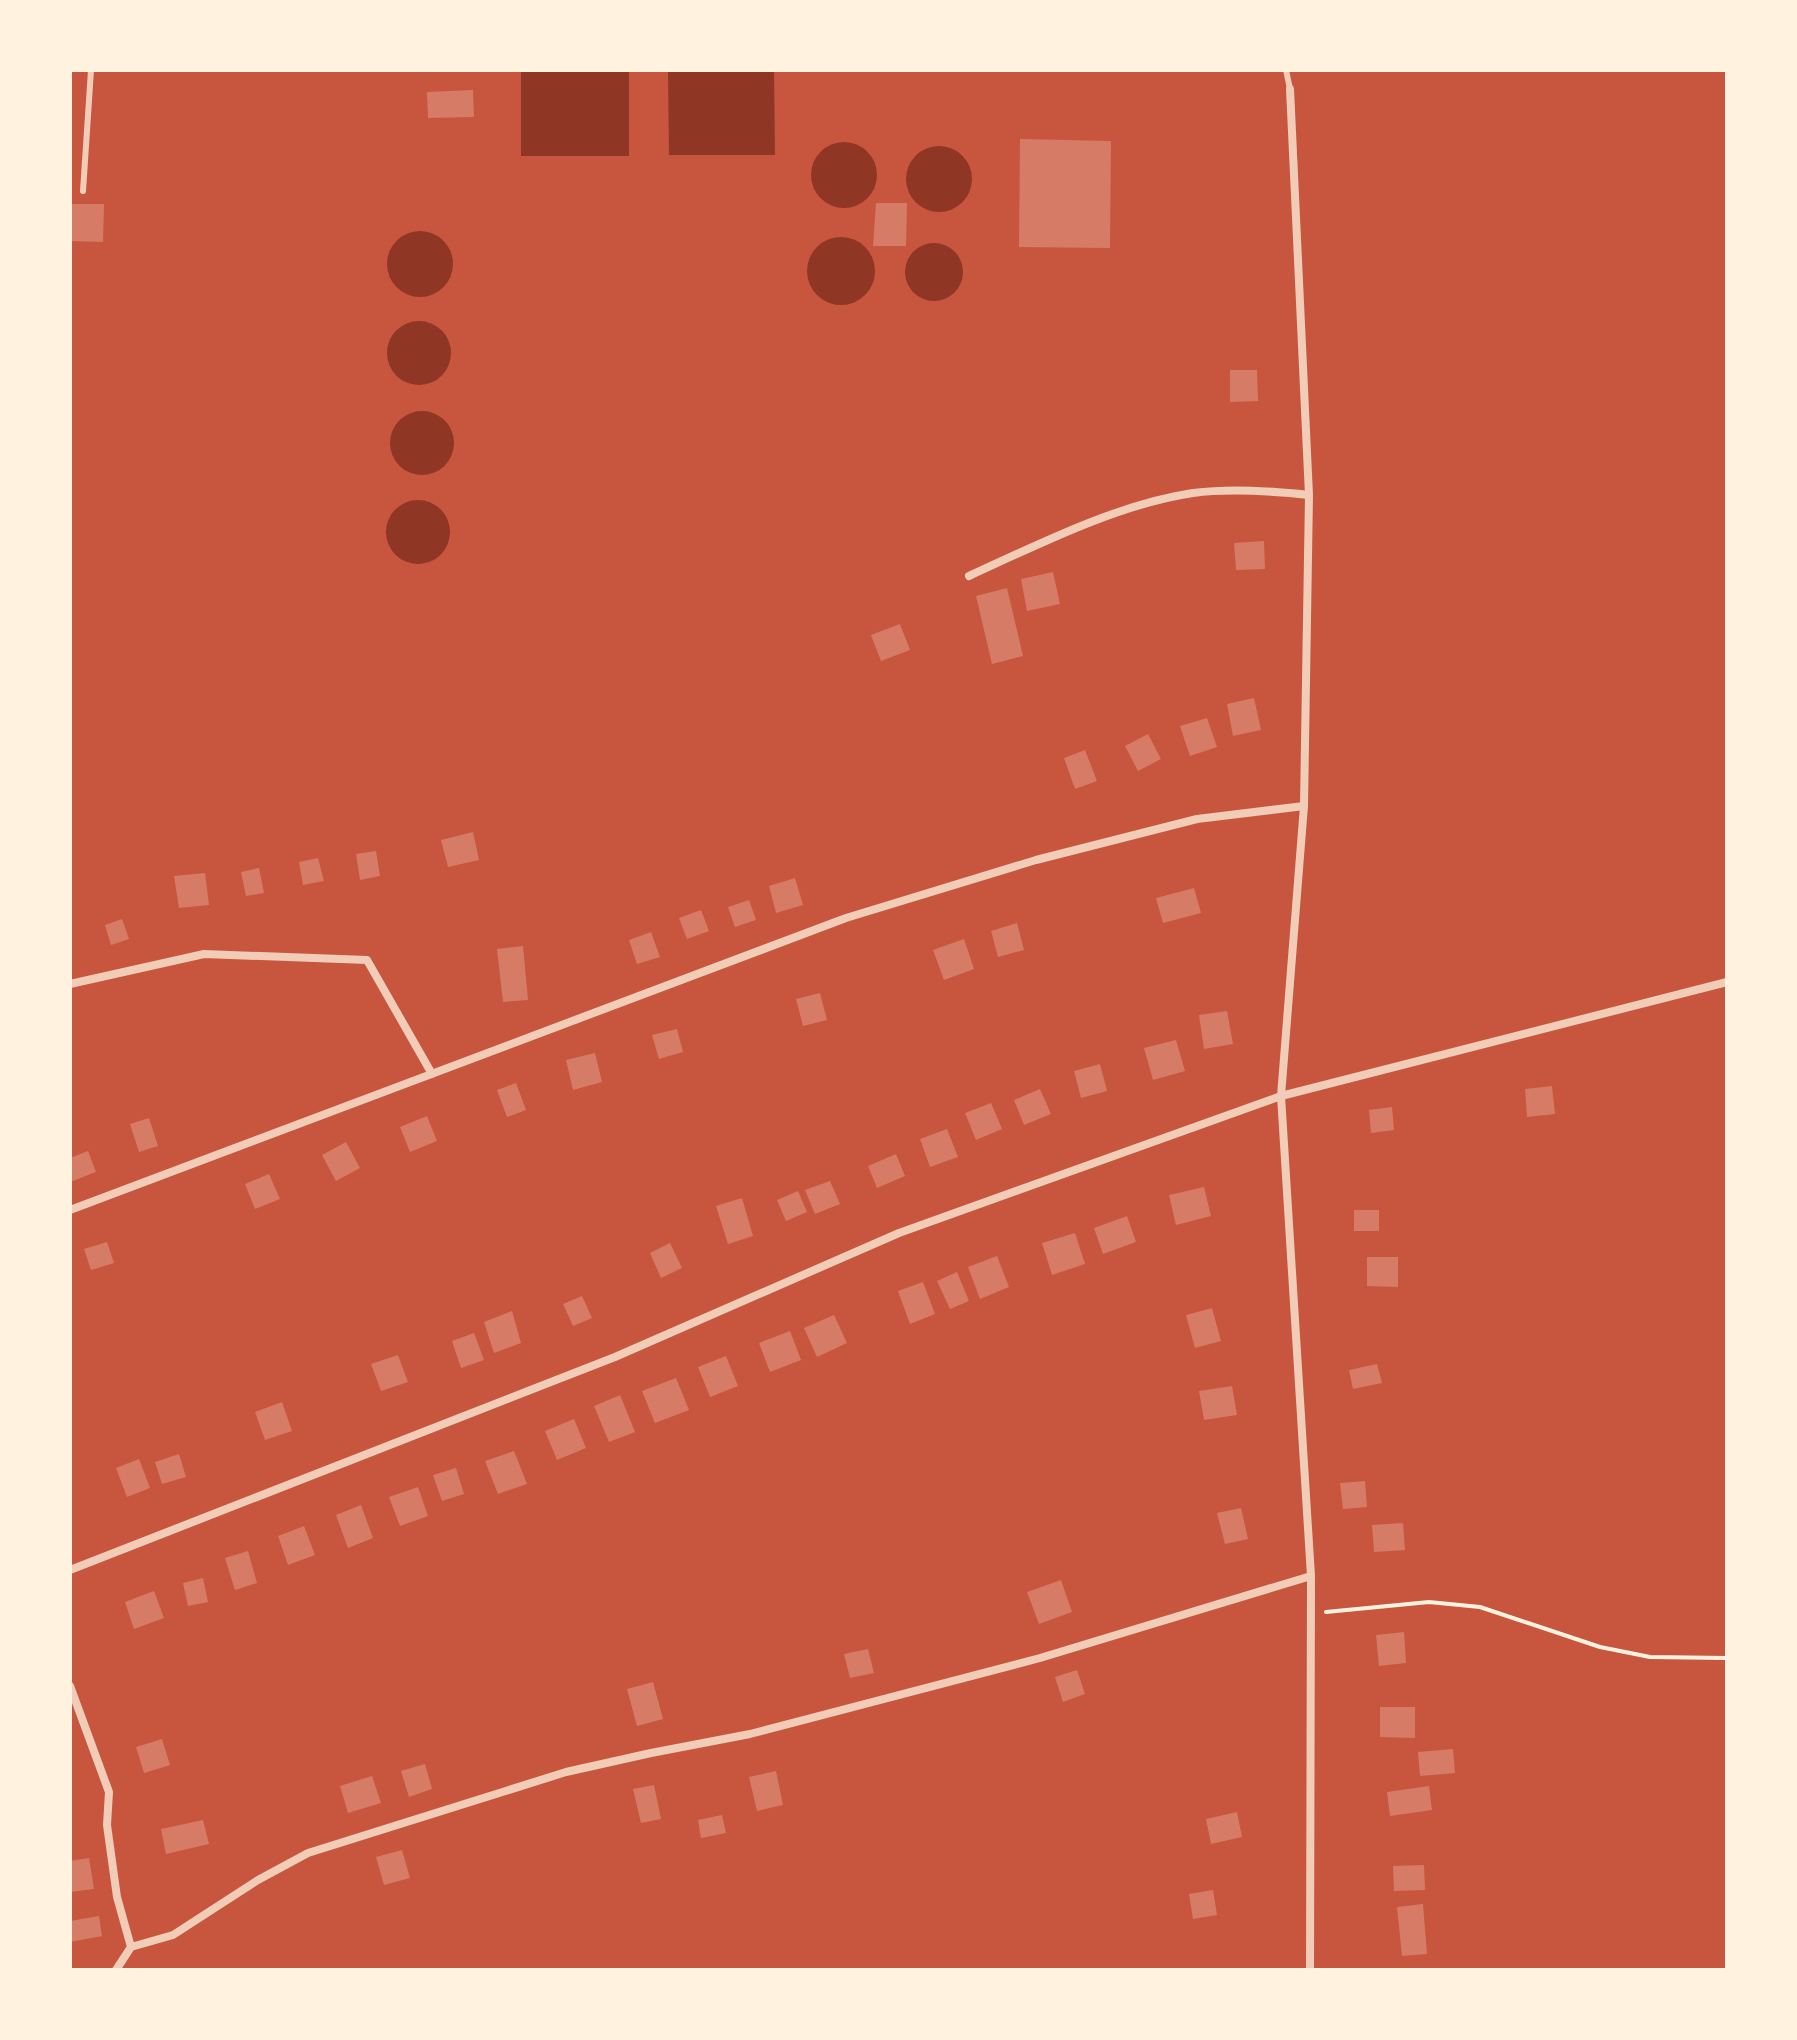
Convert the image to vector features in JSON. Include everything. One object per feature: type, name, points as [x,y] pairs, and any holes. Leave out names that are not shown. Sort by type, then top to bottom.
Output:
[{"type":"street","points":[[1290,89],[1309,495],[1304,806],[1281,1096],[1311,1576],[1310,1970]]},
{"type":"street","points":[[969,576],[1068,531],[1150,503],[1193,493],[1264,490],[1309,495]]},
{"type":"street","points":[[70,1210],[620,1001],[875,909],[1036,860],[1197,819],[1304,806]]},
{"type":"street","points":[[70,984],[204,954],[367,960],[432,1074]]},
{"type":"street","points":[[70,1570],[615,1357],[899,1233],[1281,1096],[1727,982]]},
{"type":"street","points":[[116,1970],[131,1947],[173,1935],[258,1880],[308,1853],[566,1772],[750,1734],[1040,1658],[1311,1576]]},
{"type":"street","points":[[70,1686],[109,1792],[107,1825],[117,1897],[131,1947]]},
{"type":"lane","points":[[83,191],[91,70]]},
{"type":"lane","points":[[1286,70],[1290,89]]},
{"type":"path","points":[[1311,1614],[1429,1602],[1480,1607],[1612,1650],[1650,1657],[1727,1658]]},
{"type":"shaded area","points":[[521,70],[629,70],[629,156],[521,156]]},
{"type":"shaded area","points":[[668,70],[774,70],[775,155],[669,155]]},
{"type":"shaded area","points":[[838,142],[850,142],[862,147],[872,157],[877,175],[875,188],[862,203],[850,208],[838,208],[826,203],[816,193],[811,181],[811,169],[816,157],[826,147]]},
{"type":"shaded area","points":[[933,146],[945,146],[957,151],[967,161],[972,179],[970,192],[957,207],[945,212],[933,212],[921,207],[911,197],[906,185],[906,173],[911,161],[921,151]]},
{"type":"shaded area","points":[[413,231],[427,231],[439,236],[448,245],[453,264],[451,277],[444,288],[427,297],[413,297],[401,292],[392,283],[387,271],[387,257],[392,245],[401,236]]},
{"type":"shaded area","points":[[841,237],[865,247],[875,271],[865,295],[841,305],[817,295],[807,271],[817,247]]},
{"type":"shaded area","points":[[934,243],[955,251],[963,272],[955,293],[934,301],[913,293],[905,272],[913,251]]},
{"type":"shaded area","points":[[419,321],[431,323],[442,330],[449,341],[449,365],[442,376],[431,383],[419,385],[407,383],[396,376],[389,365],[387,353],[389,341],[396,330],[407,323]]},
{"type":"shaded area","points":[[416,411],[428,411],[445,420],[452,431],[452,455],[445,466],[428,475],[416,475],[404,470],[395,461],[390,449],[390,437],[395,425],[404,416]]},
{"type":"shaded area","points":[[418,500],[430,502],[441,509],[448,520],[448,544],[441,555],[430,562],[418,564],[406,562],[395,555],[388,544],[386,532],[388,520],[395,509],[406,502]]},
{"type":"building","points":[[473,90],[474,117],[428,118],[427,92]]},
{"type":"building","points":[[1020,139],[1111,141],[1110,248],[1019,247]]},
{"type":"building","points":[[876,203],[907,203],[906,246],[873,246]]},
{"type":"building","points":[[70,204],[104,204],[103,242],[70,241]]},
{"type":"building","points":[[1230,370],[1257,370],[1258,401],[1230,402]]},
{"type":"building","points":[[1264,541],[1265,569],[1236,570],[1234,543]]},
{"type":"building","points":[[1053,572],[1060,604],[1027,611],[1021,579]]},
{"type":"building","points":[[1007,588],[1023,656],[992,664],[976,596]]},
{"type":"building","points":[[900,624],[910,650],[881,661],[871,635]]},
{"type":"building","points":[[1254,698],[1261,730],[1233,736],[1227,704]]},
{"type":"building","points":[[1207,718],[1217,747],[1190,756],[1180,726]]},
{"type":"building","points":[[1148,734],[1161,759],[1138,771],[1125,746]]},
{"type":"building","points":[[1085,750],[1097,781],[1075,789],[1064,758]]},
{"type":"building","points":[[473,832],[479,860],[448,867],[441,840]]},
{"type":"building","points":[[376,851],[380,876],[360,880],[356,854]]},
{"type":"building","points":[[318,858],[324,881],[303,885],[299,862]]},
{"type":"building","points":[[259,868],[264,893],[246,896],[241,872]]},
{"type":"building","points":[[205,873],[209,905],[179,908],[174,876]]},
{"type":"building","points":[[795,878],[803,905],[776,913],[769,886]]},
{"type":"building","points":[[1194,888],[1201,913],[1163,923],[1156,898]]},
{"type":"building","points":[[749,900],[756,920],[735,927],[728,907]]},
{"type":"building","points":[[701,910],[709,931],[687,939],[679,918]]},
{"type":"building","points":[[122,919],[129,939],[111,945],[105,925]]},
{"type":"building","points":[[1017,923],[1024,950],[998,957],[991,931]]},
{"type":"building","points":[[651,932],[660,957],[637,964],[629,940]]},
{"type":"building","points":[[964,939],[974,969],[944,980],[933,950]]},
{"type":"building","points":[[523,946],[528,1000],[503,1002],[497,949]]},
{"type":"building","points":[[820,993],[827,1020],[803,1026],[796,999]]},
{"type":"building","points":[[1227,1011],[1233,1044],[1204,1049],[1199,1015]]},
{"type":"building","points":[[677,1029],[683,1052],[659,1059],[652,1035]]},
{"type":"building","points":[[1176,1040],[1185,1071],[1153,1080],[1144,1048]]},
{"type":"building","points":[[595,1053],[602,1082],[573,1090],[566,1060]]},
{"type":"building","points":[[1100,1064],[1107,1091],[1081,1098],[1074,1071]]},
{"type":"building","points":[[516,1083],[526,1110],[507,1117],[497,1090]]},
{"type":"building","points":[[1552,1086],[1555,1114],[1527,1117],[1525,1089]]},
{"type":"building","points":[[1040,1089],[1051,1114],[1024,1125],[1014,1100]]},
{"type":"building","points":[[991,1103],[1002,1129],[976,1140],[965,1113]]},
{"type":"building","points":[[1392,1107],[1394,1130],[1371,1133],[1369,1110]]},
{"type":"building","points":[[427,1116],[437,1141],[410,1152],[400,1127]]},
{"type":"building","points":[[149,1118],[158,1146],[139,1152],[130,1124]]},
{"type":"building","points":[[947,1129],[958,1157],[930,1167],[920,1139]]},
{"type":"building","points":[[346,1142],[360,1168],[336,1181],[322,1155]]},
{"type":"building","points":[[88,1151],[96,1172],[70,1182],[70,1158]]},
{"type":"building","points":[[896,1154],[905,1176],[877,1188],[868,1166]]},
{"type":"building","points":[[269,1174],[280,1199],[255,1209],[245,1184]]},
{"type":"building","points":[[830,1181],[840,1204],[815,1214],[805,1190]]},
{"type":"building","points":[[1204,1187],[1211,1216],[1176,1225],[1169,1195]]},
{"type":"building","points":[[798,1191],[807,1212],[786,1221],[777,1200]]},
{"type":"building","points":[[742,1198],[753,1236],[728,1244],[716,1206]]},
{"type":"building","points":[[1354,1210],[1379,1210],[1379,1231],[1354,1231]]},
{"type":"building","points":[[1127,1216],[1136,1242],[1103,1254],[1094,1228]]},
{"type":"building","points":[[1075,1233],[1085,1264],[1052,1275],[1042,1243]]},
{"type":"building","points":[[107,1242],[114,1263],[91,1270],[84,1249]]},
{"type":"building","points":[[670,1243],[682,1268],[661,1278],[650,1253]]},
{"type":"building","points":[[997,1256],[1009,1287],[980,1299],[968,1267]]},
{"type":"building","points":[[1367,1257],[1398,1257],[1398,1287],[1367,1286]]},
{"type":"building","points":[[957,1272],[969,1301],[950,1309],[937,1281]]},
{"type":"building","points":[[923,1282],[935,1314],[910,1324],[898,1291]]},
{"type":"building","points":[[582,1296],[592,1318],[573,1326],[563,1304]]},
{"type":"building","points":[[1212,1308],[1221,1341],[1195,1348],[1186,1315]]},
{"type":"building","points":[[512,1311],[521,1343],[494,1353],[484,1322]]},
{"type":"building","points":[[834,1315],[847,1343],[817,1357],[804,1328]]},
{"type":"building","points":[[790,1331],[801,1360],[770,1372],[759,1343]]},
{"type":"building","points":[[474,1333],[484,1360],[461,1368],[452,1341]]},
{"type":"building","points":[[398,1355],[408,1382],[381,1391],[371,1364]]},
{"type":"building","points":[[726,1356],[738,1386],[710,1397],[698,1367]]},
{"type":"building","points":[[1377,1364],[1382,1383],[1353,1389],[1349,1370]]},
{"type":"building","points":[[676,1378],[689,1410],[655,1423],[642,1391]]},
{"type":"building","points":[[1232,1386],[1237,1415],[1204,1420],[1199,1391]]},
{"type":"building","points":[[620,1395],[635,1432],[609,1442],[594,1406]]},
{"type":"building","points":[[282,1402],[292,1431],[265,1440],[255,1412]]},
{"type":"building","points":[[574,1419],[586,1448],[557,1460],[545,1431]]},
{"type":"building","points":[[514,1451],[527,1484],[498,1494],[485,1461]]},
{"type":"building","points":[[179,1454],[186,1477],[162,1484],[155,1462]]},
{"type":"building","points":[[139,1459],[150,1488],[127,1497],[116,1468]]},
{"type":"building","points":[[456,1468],[464,1494],[442,1501],[433,1475]]},
{"type":"building","points":[[1365,1481],[1367,1507],[1343,1509],[1340,1483]]},
{"type":"building","points":[[418,1487],[428,1516],[400,1526],[389,1497]]},
{"type":"building","points":[[361,1505],[373,1538],[348,1548],[336,1515]]},
{"type":"building","points":[[1241,1508],[1248,1539],[1225,1544],[1217,1513]]},
{"type":"building","points":[[1403,1523],[1405,1550],[1374,1552],[1372,1525]]},
{"type":"building","points":[[304,1526],[315,1555],[288,1565],[278,1536]]},
{"type":"building","points":[[248,1551],[257,1583],[235,1590],[225,1558]]},
{"type":"building","points":[[203,1578],[208,1602],[188,1606],[183,1583]]},
{"type":"building","points":[[1061,1580],[1072,1612],[1039,1624],[1027,1592]]},
{"type":"building","points":[[154,1591],[164,1618],[134,1629],[125,1602]]},
{"type":"building","points":[[1404,1632],[1406,1663],[1379,1666],[1376,1635]]},
{"type":"building","points":[[868,1649],[874,1673],[850,1678],[844,1654]]},
{"type":"building","points":[[1077,1670],[1085,1694],[1063,1702],[1055,1677]]},
{"type":"building","points":[[653,1682],[663,1719],[637,1726],[627,1689]]},
{"type":"building","points":[[1380,1707],[1415,1707],[1415,1738],[1380,1737]]},
{"type":"building","points":[[162,1739],[170,1765],[144,1773],[136,1747]]},
{"type":"building","points":[[1453,1749],[1455,1773],[1420,1776],[1418,1752]]},
{"type":"building","points":[[425,1764],[432,1789],[409,1797],[401,1771]]},
{"type":"building","points":[[776,1771],[783,1805],[757,1811],[749,1777]]},
{"type":"building","points":[[372,1776],[381,1803],[348,1813],[340,1786]]},
{"type":"building","points":[[654,1785],[661,1819],[641,1823],[633,1789]]},
{"type":"building","points":[[1429,1786],[1432,1810],[1390,1816],[1387,1792]]},
{"type":"building","points":[[1237,1812],[1242,1837],[1211,1844],[1206,1819]]},
{"type":"building","points":[[722,1815],[726,1833],[701,1838],[698,1820]]},
{"type":"building","points":[[203,1820],[209,1844],[166,1854],[161,1829]]},
{"type":"building","points":[[402,1850],[410,1878],[384,1885],[376,1857]]},
{"type":"building","points":[[89,1858],[94,1889],[70,1892],[70,1861]]},
{"type":"building","points":[[1424,1865],[1425,1890],[1394,1891],[1393,1866]]},
{"type":"building","points":[[1213,1890],[1217,1915],[1193,1919],[1189,1894]]},
{"type":"building","points":[[1423,1904],[1427,1954],[1402,1956],[1397,1907]]},
{"type":"building","points":[[99,1916],[102,1936],[70,1942],[70,1921]]}]
